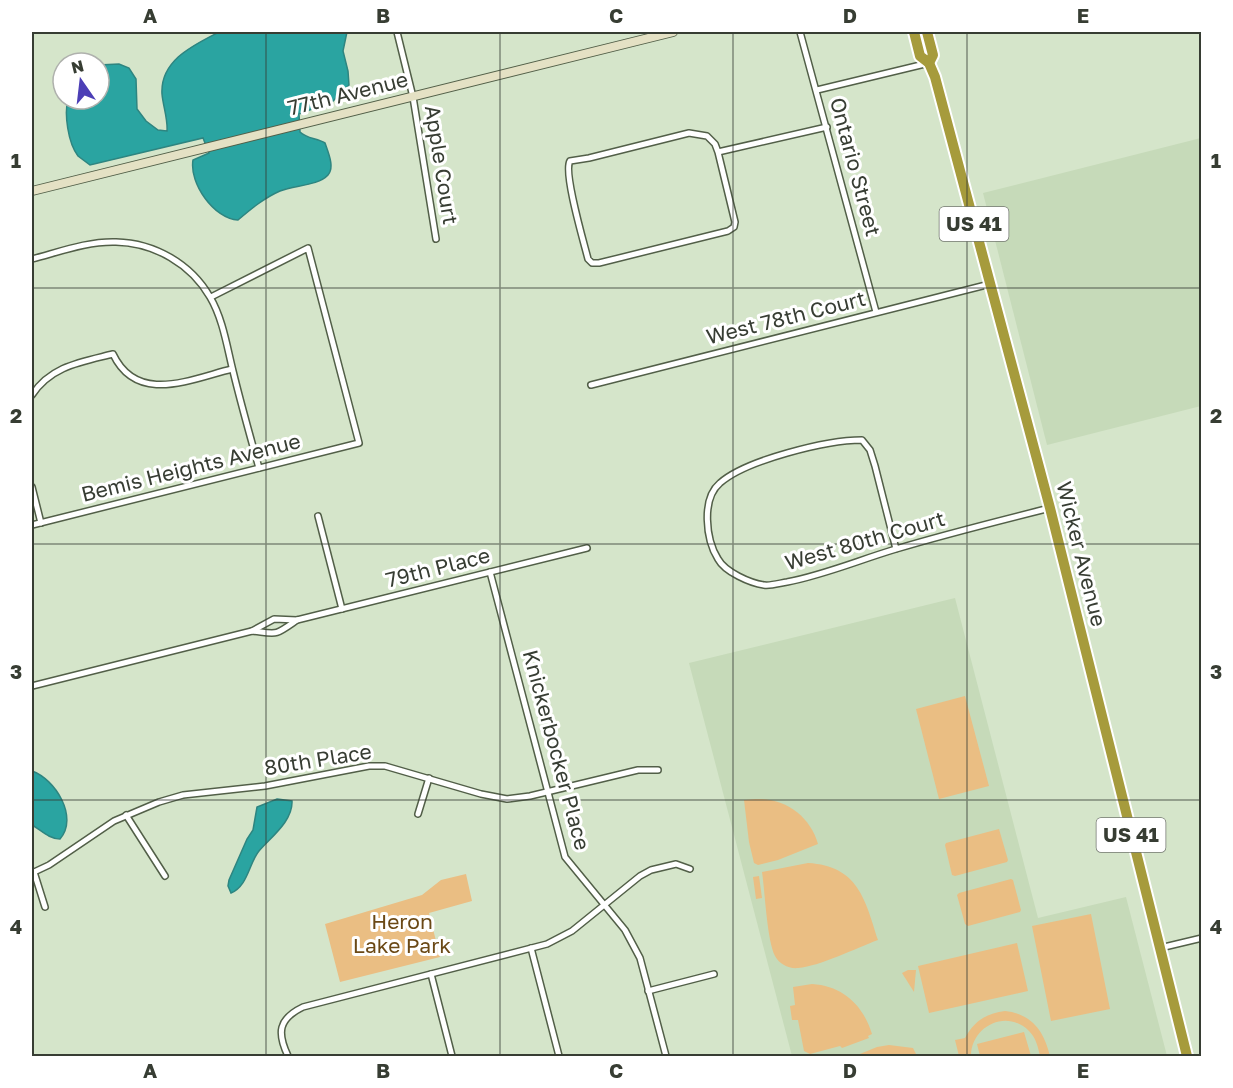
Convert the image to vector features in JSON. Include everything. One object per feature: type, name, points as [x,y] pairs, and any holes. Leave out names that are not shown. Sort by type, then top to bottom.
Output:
[{"type":"highway","name":"Wicker Avenue","points":[[914,32],[920,56],[929,63],[935,77],[1050,508],[1187,1056]]},
{"type":"highway","name":"Wicker Avenue","points":[[927,32],[933,55],[929,63]]},
{"type":"street","name":"Apple Court","points":[[397,32],[413,97],[436,239]]},
{"type":"street","name":"77th Avenue","points":[[32,191],[673,32]]},
{"type":"street","name":"Ontario Street","points":[[800,32],[876,312]]},
{"type":"street","points":[[817,90],[929,63]]},
{"type":"street","points":[[718,153],[827,127]]},
{"type":"street","points":[[689,133],[707,136],[715,144],[718,153],[735,222],[734,227],[728,231],[599,263],[592,263],[588,259],[569,180],[567,166],[570,161],[689,133]]},
{"type":"street","points":[[32,259],[93,244],[117,242],[139,245],[171,256],[192,272],[211,297],[221,323],[259,468]]},
{"type":"street","name":"Bemis Heights Avenue","points":[[32,525],[359,443],[308,248],[211,297]]},
{"type":"street","name":"West 78th Court","points":[[591,385],[990,284]]},
{"type":"street","points":[[32,394],[43,380],[69,364],[113,354],[123,371],[132,379],[162,386],[232,369]]},
{"type":"street","name":"West 80th Court","points":[[896,549],[876,465],[870,450],[862,440],[840,440],[764,460],[734,472],[717,485],[707,509],[709,538],[718,561],[741,578],[766,586],[802,579],[896,549],[1050,508]]},
{"type":"street","points":[[32,487],[41,523]]},
{"type":"street","points":[[318,516],[342,609]]},
{"type":"street","name":"79th Place","points":[[32,686],[252,631],[274,620],[297,620],[587,548]]},
{"type":"street","name":"Knickerbocker Place","points":[[490,572],[565,857],[625,930],[633,944],[666,1056]]},
{"type":"street","name":"79th Place","points":[[252,631],[279,633],[297,620]]},
{"type":"street","name":"80th Place","points":[[33,872],[49,865],[100,829],[126,815],[183,795],[265,786],[369,766],[385,766],[481,794],[507,799],[638,770],[658,770]]},
{"type":"street","points":[[418,814],[429,778]]},
{"type":"street","points":[[126,815],[165,876]]},
{"type":"street","points":[[288,1056],[282,1044],[282,1028],[285,1019],[303,1007],[547,944],[567,934],[629,882],[651,870],[676,864],[690,869]]},
{"type":"street","points":[[33,872],[45,907]]},
{"type":"street","points":[[1160,948],[1202,938]]},
{"type":"street","points":[[531,948],[559,1056]]},
{"type":"street","points":[[431,974],[452,1056]]},
{"type":"street","points":[[648,991],[714,974]]},
{"type":"shaded area","points":[[1201,138],[1201,406],[1047,445],[983,193]]},
{"type":"shaded area","points":[[955,598],[1038,918],[1126,897],[1167,1056],[792,1056],[689,663]]},
{"type":"green space","points":[[965,696],[989,786],[939,799],[916,709]]},
{"type":"green space","points":[[744,800],[777,802],[795,811],[809,825],[818,844],[778,860],[758,865],[754,863]]},
{"type":"green space","points":[[999,829],[1007,862],[952,875],[946,843]]},
{"type":"green space","points":[[808,863],[825,865],[849,878],[863,898],[878,940],[817,964],[791,968],[779,961],[772,949],[762,872]]},
{"type":"green space","name":"Heron Lake Park","points":[[466,874],[472,901],[429,913],[440,957],[340,982],[325,924],[422,895],[441,880]]},
{"type":"green space","points":[[759,876],[762,898],[756,899],[753,877]]},
{"type":"green space","points":[[1011,879],[1020,912],[968,926],[965,924],[957,895],[959,893]]},
{"type":"green space","points":[[1091,914],[1110,1009],[1051,1021],[1032,926]]},
{"type":"green space","points":[[1017,943],[1028,991],[929,1013],[918,966]]},
{"type":"green space","points":[[916,970],[914,992],[902,973]]},
{"type":"green space","points":[[812,984],[833,989],[850,999],[868,1024],[872,1034],[868,1036],[869,1038],[842,1048],[840,1046],[810,1054],[804,1051],[798,1020],[792,1020],[790,1006],[795,1005],[793,987]]},
{"type":"green space","points":[[1005,1011],[1023,1016],[1036,1026],[1041,1032],[1050,1056],[1040,1056],[1031,1034],[1020,1024],[1001,1021],[983,1029],[973,1046],[971,1056],[959,1056],[955,1040],[965,1038],[982,1019]]},
{"type":"green space","points":[[1024,1032],[1031,1056],[980,1056],[977,1044]]},
{"type":"green space","points":[[889,1045],[913,1048],[917,1056],[855,1056],[877,1047]]},
{"type":"water","points":[[219,32],[347,32],[343,51],[349,85],[333,101],[299,114],[300,132],[325,143],[331,168],[324,179],[274,194],[238,220],[229,218],[212,207],[199,189],[195,179],[193,160],[209,153],[203,138],[90,165],[78,156],[69,136],[67,111],[111,111],[111,64],[119,64],[129,68],[136,79],[137,109],[146,121],[158,130],[167,131],[162,94],[163,82],[167,72],[180,55]]},
{"type":"water","points":[[32,771],[49,782],[62,800],[67,820],[60,839],[49,836],[32,825]]},
{"type":"water","points":[[277,799],[292,801],[289,815],[259,851],[245,880],[237,890],[231,893],[228,886],[229,880],[253,830],[257,807]]}]
